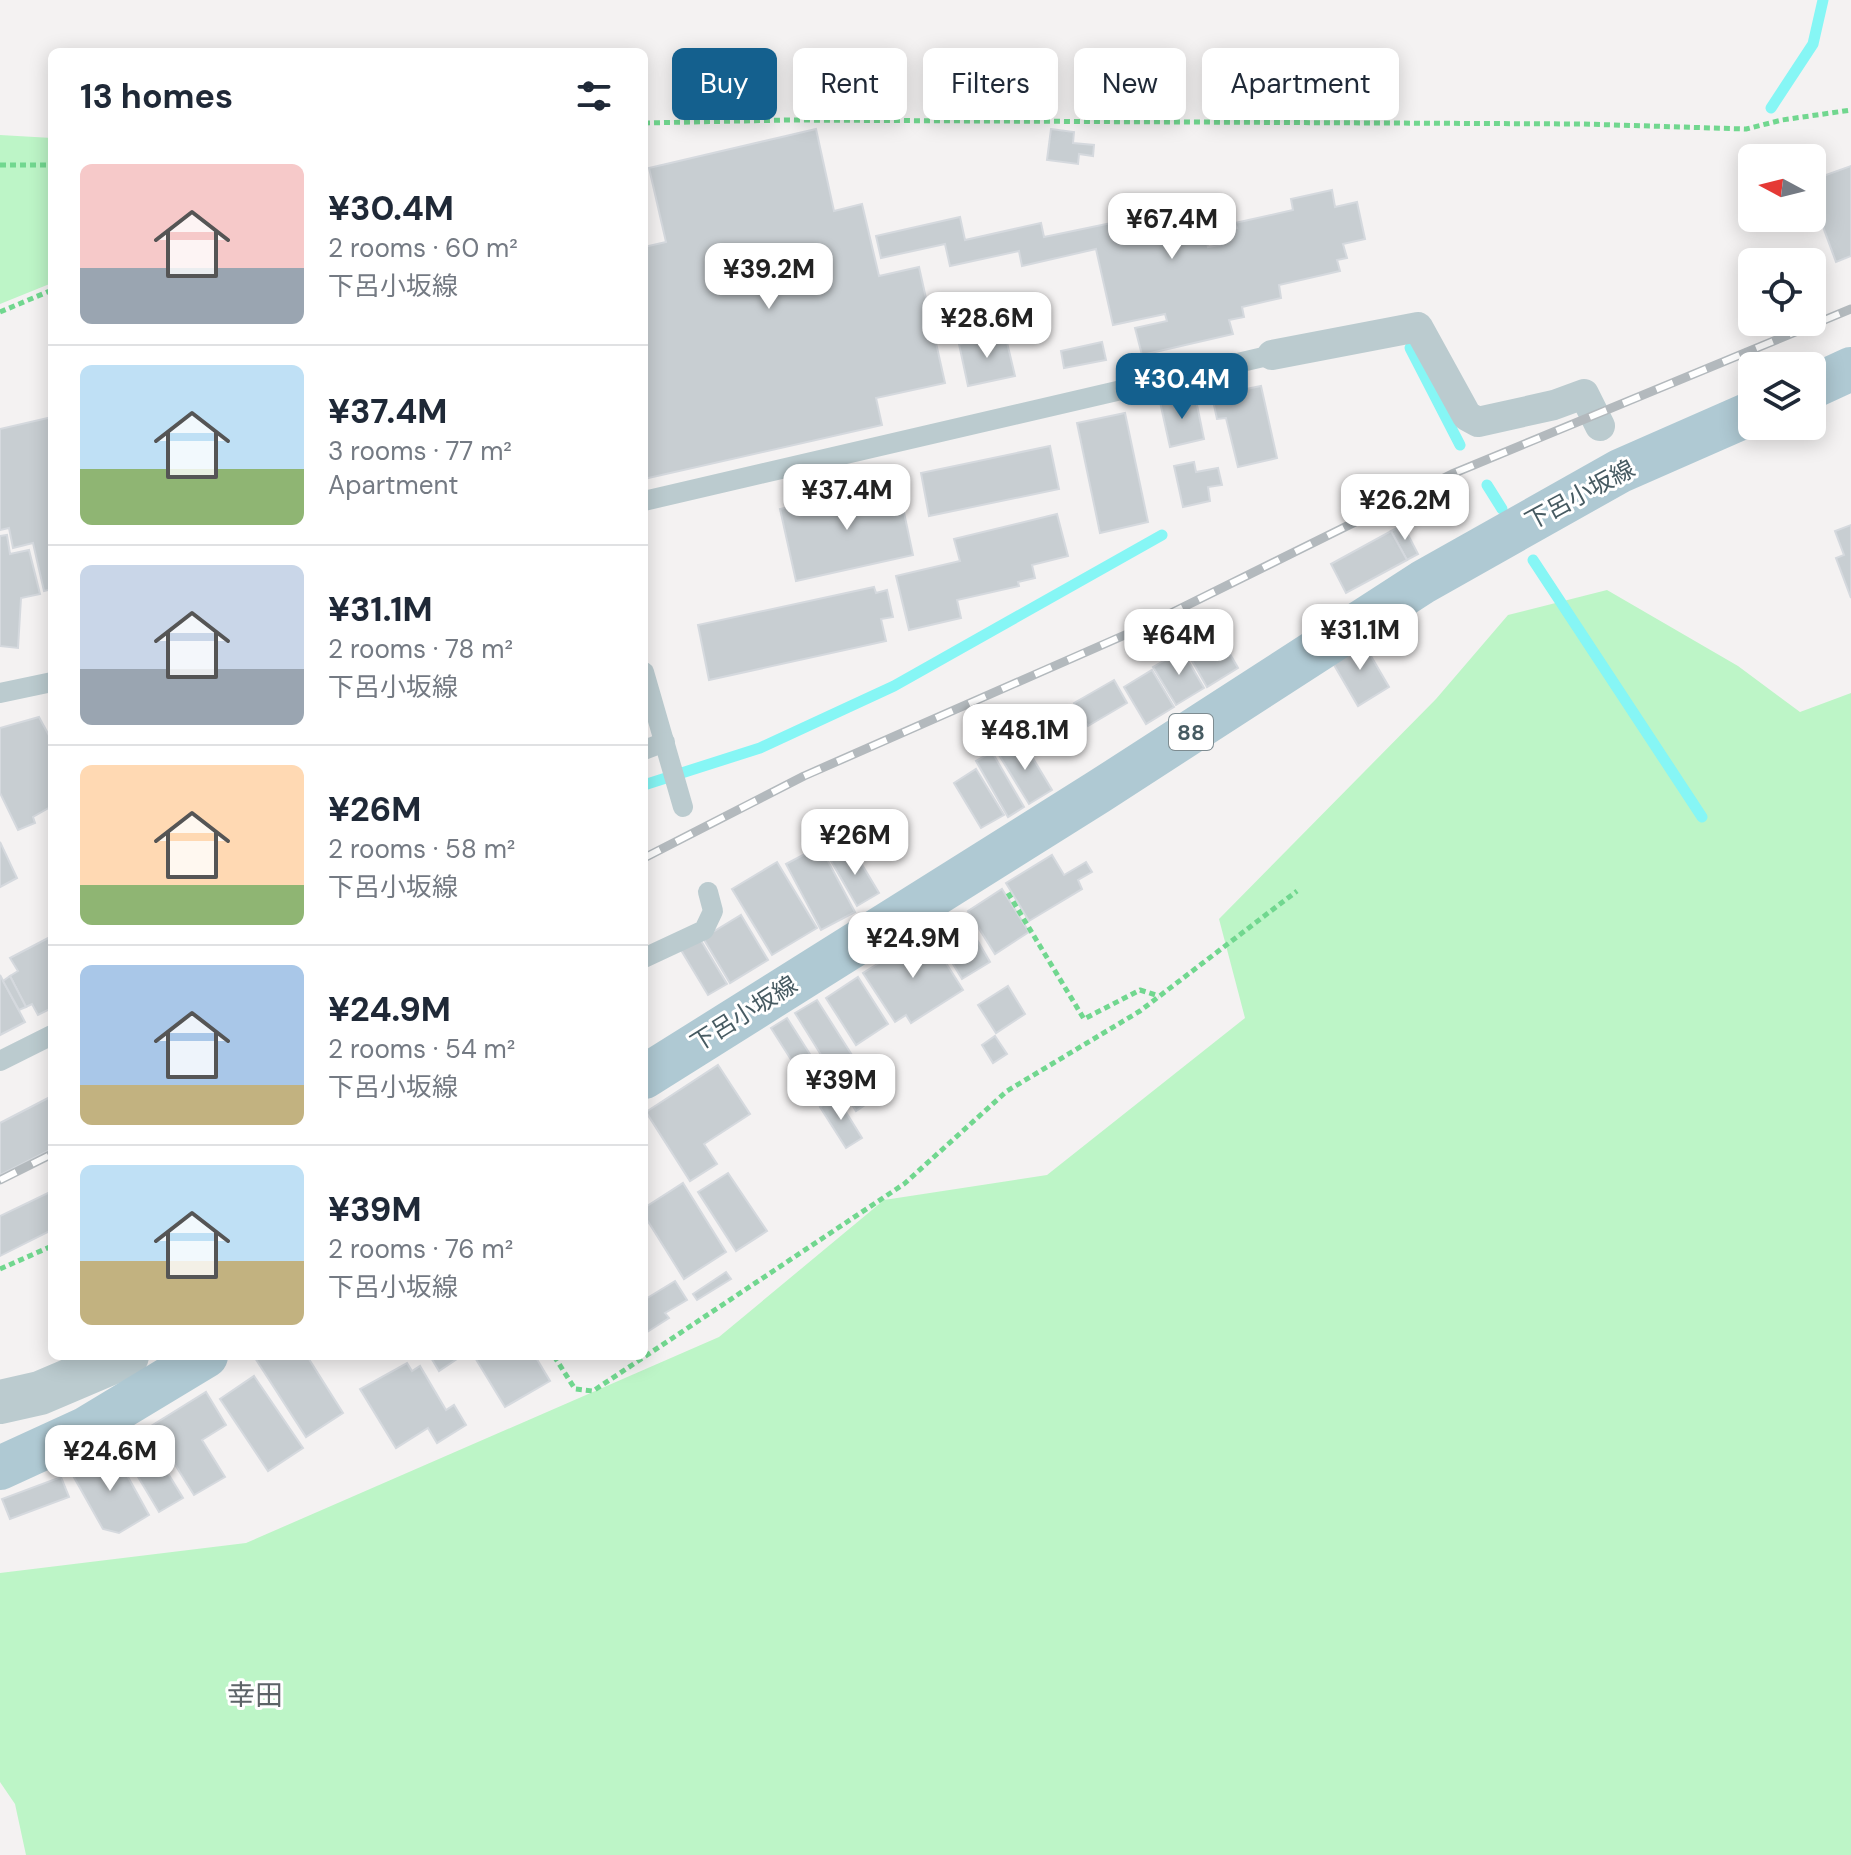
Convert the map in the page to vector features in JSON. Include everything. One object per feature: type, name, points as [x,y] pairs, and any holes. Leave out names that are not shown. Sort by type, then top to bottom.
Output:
[{"type":"main road","points":[[1826,381],[1851,369]]},
{"type":"main road","name":"下呂小坂線","points":[[648,1074],[989,861],[1423,582],[1620,471],[1738,419]]},
{"type":"main road","points":[[0,1468],[85,1429],[199,1360]]},
{"type":"street","points":[[1272,355],[1418,327],[1467,416],[1478,422],[1554,405],[1584,394],[1600,426]]},
{"type":"street","points":[[0,1402],[40,1393],[118,1360]]},
{"type":"lane","points":[[648,500],[1272,355]]},
{"type":"lane","points":[[0,693],[48,683]]},
{"type":"lane","points":[[648,685],[683,807]]},
{"type":"lane","points":[[648,748],[665,742]]},
{"type":"lane","points":[[648,956],[704,930],[713,911],[708,892]]},
{"type":"lane","points":[[0,1061],[48,1037]]},
{"type":"path","points":[[648,123],[788,120],[1583,124],[1746,129],[1782,120],[1851,110]]},
{"type":"path","points":[[0,165],[48,165]]},
{"type":"path","points":[[0,312],[48,292]]},
{"type":"path","points":[[989,861],[1084,1019],[1140,990],[1160,996]]},
{"type":"path","points":[[648,1354],[904,1184],[1007,1091],[1140,1011],[1297,891]]},
{"type":"path","points":[[0,1269],[48,1248]]},
{"type":"path","points":[[557,1360],[575,1389],[593,1391],[640,1360]]},
{"type":"green space","points":[[0,135],[48,138],[48,285],[0,304]]},
{"type":"green space","points":[[1607,590],[1738,666],[1800,712],[1851,693],[1851,1855],[26,1855],[15,1804],[0,1782],[0,1573],[246,1543],[719,1337],[884,1200],[1047,1175],[1245,1018],[1219,919],[1436,699],[1508,615]]},
{"type":"building","points":[[816,129],[834,211],[862,204],[879,276],[919,267],[945,383],[876,398],[882,425],[648,478],[648,246],[666,242],[649,168]]},
{"type":"building","points":[[1051,129],[1074,132],[1073,143],[1094,145],[1093,156],[1079,154],[1078,164],[1047,160]]},
{"type":"building","points":[[1851,166],[1851,256],[1836,262],[1825,232],[1826,175]]},
{"type":"building","points":[[1332,190],[1335,207],[1357,202],[1365,239],[1343,244],[1347,258],[1337,260],[1340,271],[1279,285],[1281,298],[1242,307],[1244,317],[1229,320],[1233,334],[1142,355],[1135,328],[1167,321],[1165,314],[1113,325],[1096,249],[1022,266],[1019,251],[950,266],[945,244],[881,258],[876,236],[960,217],[965,240],[1041,223],[1044,237],[1121,221],[1119,210],[1167,199],[1172,224],[1201,217],[1208,247],[1220,245],[1218,232],[1237,228],[1235,223],[1293,210],[1291,199]]},
{"type":"building","points":[[1005,334],[1015,376],[968,386],[959,344]]},
{"type":"building","points":[[1102,342],[1106,360],[1064,368],[1061,351]]},
{"type":"building","points":[[1261,386],[1277,458],[1238,467],[1226,418],[1217,419],[1212,396]]},
{"type":"building","points":[[1195,395],[1204,439],[1170,447],[1160,402]]},
{"type":"building","points":[[1125,413],[1148,522],[1100,533],[1077,423]]},
{"type":"building","points":[[48,418],[48,590],[44,591],[33,543],[13,548],[9,528],[0,530],[0,429]]},
{"type":"building","points":[[1050,446],[1059,489],[929,516],[921,473]]},
{"type":"building","points":[[1194,462],[1196,472],[1218,468],[1222,485],[1208,487],[1210,501],[1183,507],[1174,466]]},
{"type":"building","points":[[898,484],[913,555],[796,581],[780,509]]},
{"type":"building","points":[[1057,514],[1068,556],[1032,565],[1035,578],[1018,582],[1019,586],[957,600],[961,618],[909,630],[896,576],[960,561],[954,539]]},
{"type":"building","points":[[1403,525],[1418,554],[1407,560],[1391,531]]},
{"type":"building","points":[[1851,525],[1851,598],[1836,558],[1844,555],[1835,531]]},
{"type":"building","points":[[1391,531],[1407,560],[1346,593],[1331,564]]},
{"type":"building","points":[[7,535],[10,554],[29,550],[40,594],[21,598],[18,648],[0,646],[0,536]]},
{"type":"building","points":[[874,587],[876,593],[887,590],[893,617],[881,619],[886,641],[709,680],[698,625]]},
{"type":"building","points":[[1215,628],[1238,668],[1207,687],[1184,647]]},
{"type":"building","points":[[1361,639],[1389,687],[1358,706],[1330,658]]},
{"type":"building","points":[[1182,650],[1204,688],[1176,705],[1153,667]]},
{"type":"building","points":[[1152,670],[1174,707],[1146,724],[1124,687]]},
{"type":"building","points":[[1114,680],[1127,703],[1088,726],[1074,703]]},
{"type":"building","points":[[39,717],[48,734],[48,808],[33,817],[35,823],[18,830],[0,793],[0,728]]},
{"type":"building","points":[[1022,740],[1052,790],[1029,804],[999,755]]},
{"type":"building","points":[[992,752],[1024,807],[1008,817],[976,761]]},
{"type":"building","points":[[976,769],[1004,815],[981,828],[954,783]]},
{"type":"building","points":[[0,842],[17,878],[0,887]]},
{"type":"building","points":[[820,846],[855,912],[821,930],[786,864]]},
{"type":"building","points":[[852,848],[879,893],[857,906],[831,861]]},
{"type":"building","points":[[1052,855],[1064,875],[1086,862],[1092,872],[1078,880],[1082,889],[1029,921],[1006,883]]},
{"type":"building","points":[[777,862],[817,928],[772,955],[732,889]]},
{"type":"building","points":[[1002,889],[1029,932],[995,954],[968,911]]},
{"type":"building","points":[[962,914],[990,962],[962,979],[933,931]]},
{"type":"building","points":[[741,915],[768,960],[730,983],[703,938]]},
{"type":"building","points":[[927,933],[963,990],[911,1023],[906,1015],[895,1022],[863,973]]},
{"type":"building","points":[[48,938],[48,1010],[38,1015],[32,1004],[26,1007],[10,976],[18,971],[10,958]]},
{"type":"building","points":[[700,939],[727,984],[708,995],[681,950]]},
{"type":"building","points":[[0,975],[25,1022],[0,1035]]},
{"type":"building","points":[[10,976],[26,1007],[19,1010],[3,981]]},
{"type":"building","points":[[858,977],[888,1024],[856,1045],[826,998]]},
{"type":"building","points":[[1008,986],[1025,1014],[996,1033],[978,1005]]},
{"type":"building","points":[[817,1000],[878,1096],[856,1111],[795,1013]]},
{"type":"building","points":[[787,1018],[827,1081],[811,1091],[771,1028]]},
{"type":"building","points":[[995,1036],[1007,1054],[993,1063],[982,1045]]},
{"type":"building","points":[[718,1065],[750,1114],[704,1144],[717,1164],[690,1181],[648,1111]]},
{"type":"building","points":[[836,1096],[862,1138],[846,1148],[820,1107]]},
{"type":"building","points":[[48,1098],[48,1151],[0,1175],[0,1123]]},
{"type":"building","points":[[728,1173],[767,1231],[736,1251],[698,1192]]},
{"type":"building","points":[[683,1183],[726,1252],[684,1279],[648,1221],[648,1205]]},
{"type":"building","points":[[48,1193],[48,1232],[0,1256],[0,1216]]},
{"type":"building","points":[[726,1272],[731,1279],[697,1300],[693,1294]]},
{"type":"building","points":[[675,1281],[687,1300],[665,1313],[669,1318],[648,1331],[648,1298]]},
{"type":"building","points":[[256,1360],[310,1360],[343,1413],[306,1437]]},
{"type":"building","points":[[432,1360],[456,1360],[439,1371]]},
{"type":"building","points":[[476,1360],[537,1360],[550,1381],[505,1407]]},
{"type":"building","points":[[407,1363],[412,1371],[420,1366],[446,1410],[454,1405],[466,1425],[437,1443],[428,1428],[396,1448],[360,1389]]},
{"type":"building","points":[[254,1376],[303,1448],[268,1471],[220,1399]]},
{"type":"building","points":[[206,1392],[226,1425],[202,1440],[225,1477],[194,1495],[151,1426]]},
{"type":"building","points":[[142,1431],[183,1498],[159,1512],[119,1445]]},
{"type":"building","points":[[112,1448],[149,1515],[119,1533],[103,1529],[71,1472]]},
{"type":"building","points":[[61,1477],[69,1497],[10,1519],[2,1499]]},
{"type":"waterway","points":[[1771,108],[1813,44],[1823,0]]},
{"type":"waterway","points":[[1410,348],[1460,445]]},
{"type":"waterway","points":[[1487,485],[1502,509]]},
{"type":"waterway","points":[[648,784],[760,748],[894,686],[1162,535]]},
{"type":"waterway","points":[[1533,560],[1702,817]]},
{"type":"railway","points":[[648,856],[804,776],[1143,627],[1452,474],[1851,309]]},
{"type":"railway","points":[[0,1180],[48,1156]]},
{"type":"district","name":"幸田","points":[[255,1695]]}]
